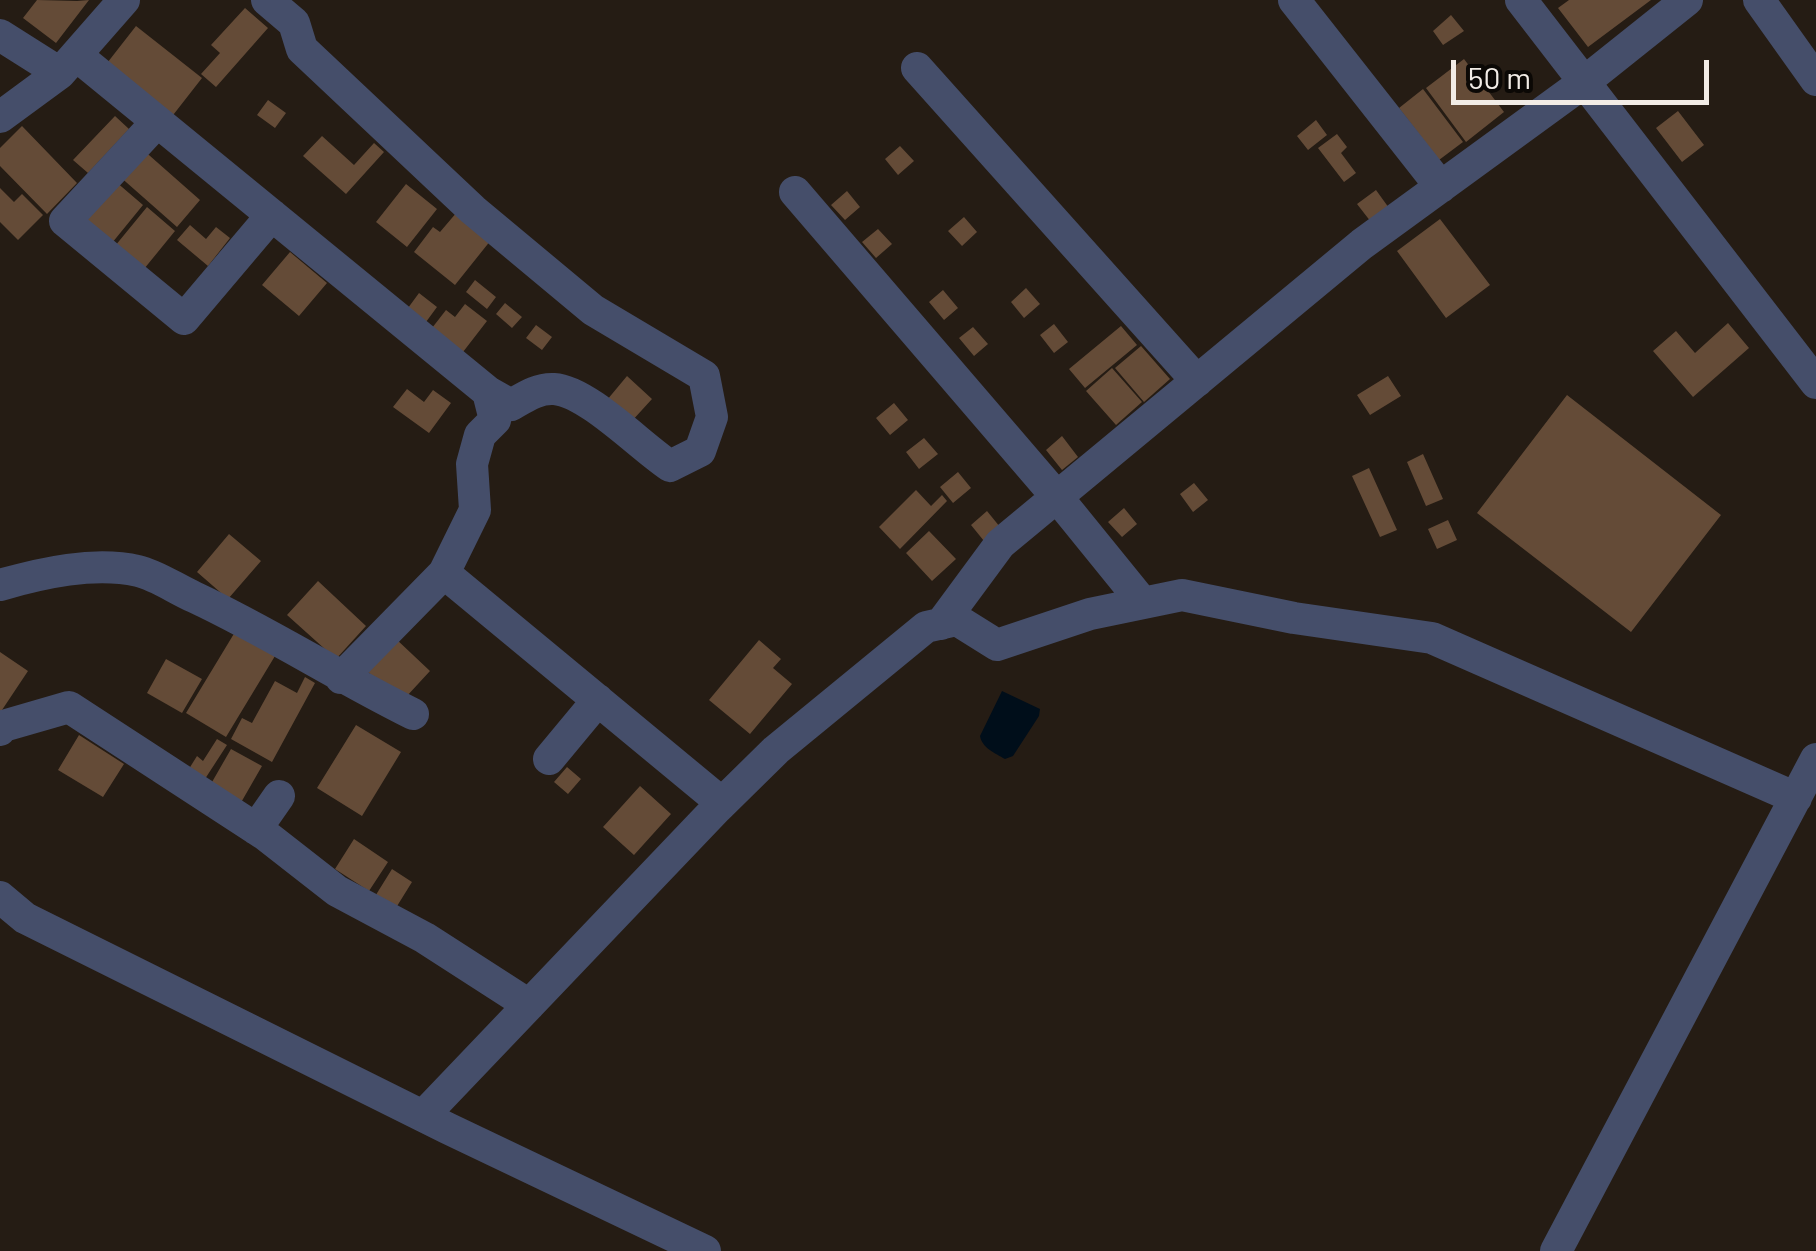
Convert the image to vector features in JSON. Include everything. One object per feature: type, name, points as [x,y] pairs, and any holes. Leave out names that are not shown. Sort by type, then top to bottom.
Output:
[{"type":"street","points":[[0,117],[68,64],[124,0]]},
{"type":"street","points":[[0,35],[68,64],[157,122],[488,392],[511,405],[535,392],[555,389],[583,396],[641,447],[670,466],[700,452],[712,417],[704,376],[594,310],[473,210],[302,49],[294,24],[268,0]]},
{"type":"street","points":[[1294,0],[1441,187]]},
{"type":"street","points":[[1521,0],[1816,383]]},
{"type":"street","points":[[941,624],[1000,544],[1362,244],[1582,83],[1687,0]]},
{"type":"street","points":[[1759,0],[1816,80]]},
{"type":"street","points":[[917,68],[1197,381]]},
{"type":"street","points":[[157,122],[65,221],[184,319],[272,215]]},
{"type":"street","points":[[794,192],[1144,603]]},
{"type":"street","points":[[341,678],[444,572],[475,510],[472,464],[480,435],[494,420],[488,392]]},
{"type":"street","points":[[0,585],[84,568],[138,571],[234,616],[412,714]]},
{"type":"street","points":[[444,572],[722,802]]},
{"type":"street","points":[[423,1116],[776,750],[926,627],[956,620],[997,645],[1090,614],[1182,595],[1294,618],[1432,638],[1796,798]]},
{"type":"street","points":[[549,759],[598,700]]},
{"type":"street","points":[[0,730],[69,707],[256,829],[336,892],[425,938],[529,1005]]},
{"type":"street","points":[[1556,1251],[1816,759]]},
{"type":"street","points":[[256,829],[279,796]]},
{"type":"street","points":[[0,897],[25,918],[705,1251]]},
{"type":"water","points":[[1002,691],[1040,709],[1013,756],[1005,759],[986,747],[980,736]]},
{"type":"building","points":[[37,0],[89,0],[56,43],[23,18]]},
{"type":"building","points":[[1569,0],[1651,0],[1588,47],[1558,8]]},
{"type":"building","points":[[245,8],[268,28],[216,87],[201,74],[220,53],[211,45]]},
{"type":"building","points":[[1451,15],[1464,31],[1443,45],[1433,31]]},
{"type":"building","points":[[136,26],[202,78],[170,119],[104,67]]},
{"type":"building","points":[[1464,59],[1504,112],[1466,142],[1426,88]]},
{"type":"building","points":[[1423,89],[1463,142],[1439,160],[1399,108]]},
{"type":"building","points":[[268,100],[286,113],[275,128],[257,115]]},
{"type":"building","points":[[1678,111],[1704,145],[1682,162],[1656,128]]},
{"type":"building","points":[[115,116],[129,129],[88,173],[73,160]]},
{"type":"building","points":[[1316,120],[1327,135],[1308,150],[1297,136]]},
{"type":"building","points":[[22,126],[77,183],[47,214],[0,166],[0,148]]},
{"type":"building","points":[[1337,134],[1347,147],[1341,153],[1356,173],[1344,182],[1318,148]]},
{"type":"building","points":[[322,136],[354,165],[374,143],[384,152],[346,194],[303,156]]},
{"type":"building","points":[[900,146],[914,161],[898,175],[885,159]]},
{"type":"building","points":[[141,148],[200,200],[177,227],[118,175]]},
{"type":"building","points":[[115,181],[143,205],[112,243],[83,219]]},
{"type":"building","points":[[406,184],[437,209],[407,247],[376,222]]},
{"type":"building","points":[[0,188],[14,202],[22,194],[43,215],[18,240],[0,222]]},
{"type":"building","points":[[1376,190],[1389,208],[1371,222],[1357,204]]},
{"type":"building","points":[[847,191],[860,207],[845,220],[831,205]]},
{"type":"building","points":[[147,207],[175,231],[144,269],[115,246]]},
{"type":"building","points":[[457,212],[491,240],[455,285],[414,252],[433,227],[440,232]]},
{"type":"building","points":[[964,217],[977,232],[962,246],[948,231]]},
{"type":"building","points":[[1440,219],[1490,285],[1446,318],[1397,251]]},
{"type":"building","points":[[190,225],[206,239],[216,227],[230,238],[208,266],[177,240]]},
{"type":"building","points":[[878,229],[892,244],[876,258],[862,242]]},
{"type":"building","points":[[290,252],[327,283],[299,316],[262,285]]},
{"type":"building","points":[[475,280],[496,297],[487,309],[466,292]]},
{"type":"building","points":[[1026,288],[1040,304],[1024,318],[1011,302]]},
{"type":"building","points":[[943,290],[958,308],[944,320],[929,302]]},
{"type":"building","points":[[419,293],[437,307],[426,322],[408,308]]},
{"type":"building","points":[[505,303],[522,317],[512,328],[496,314]]},
{"type":"building","points":[[465,304],[487,321],[463,352],[432,328],[446,310],[455,317]]},
{"type":"building","points":[[1728,323],[1749,348],[1693,397],[1653,351],[1676,331],[1695,353]]},
{"type":"building","points":[[1054,324],[1068,342],[1054,353],[1040,335]]},
{"type":"building","points":[[536,325],[552,337],[542,350],[526,338]]},
{"type":"building","points":[[1121,326],[1137,345],[1085,388],[1069,369]]},
{"type":"building","points":[[973,327],[988,344],[974,356],[959,338]]},
{"type":"building","points":[[1141,346],[1170,379],[1144,402],[1115,368]]},
{"type":"building","points":[[1112,368],[1142,402],[1116,425],[1086,391]]},
{"type":"building","points":[[627,376],[652,399],[631,422],[607,400]]},
{"type":"building","points":[[1388,376],[1401,396],[1370,415],[1357,395]]},
{"type":"building","points":[[407,389],[424,402],[433,390],[451,403],[429,433],[393,407]]},
{"type":"building","points":[[1567,395],[1721,515],[1631,632],[1477,513]]},
{"type":"building","points":[[894,403],[908,420],[890,435],[876,418]]},
{"type":"building","points":[[1062,436],[1078,457],[1062,470],[1046,450]]},
{"type":"building","points":[[924,438],[938,454],[919,469],[906,452]]},
{"type":"building","points":[[1423,454],[1443,499],[1426,506],[1407,462]]},
{"type":"building","points":[[1369,468],[1397,530],[1380,537],[1352,476]]},
{"type":"building","points":[[958,472],[971,488],[953,503],[940,487]]},
{"type":"building","points":[[1194,483],[1208,500],[1193,512],[1180,494]]},
{"type":"building","points":[[916,490],[931,506],[942,495],[947,501],[900,549],[879,527]]},
{"type":"building","points":[[1124,508],[1137,524],[1122,537],[1108,522]]},
{"type":"building","points":[[987,511],[1000,527],[984,541],[971,525]]},
{"type":"building","points":[[1448,520],[1457,540],[1437,549],[1428,529]]},
{"type":"building","points":[[929,531],[956,559],[932,581],[906,553]]},
{"type":"building","points":[[229,534],[261,561],[228,599],[197,572]]},
{"type":"building","points":[[318,581],[366,626],[336,659],[287,615]]},
{"type":"building","points":[[235,632],[275,656],[226,737],[186,713]]},
{"type":"building","points":[[395,638],[430,671],[406,697],[388,691],[365,669]]},
{"type":"building","points":[[759,640],[781,659],[773,668],[792,684],[750,734],[709,700]]},
{"type":"building","points":[[0,652],[28,671],[0,713]]},
{"type":"building","points":[[166,659],[202,679],[182,713],[147,693]]},
{"type":"building","points":[[305,677],[315,683],[272,762],[231,739],[242,718],[252,723],[275,681],[297,693]]},
{"type":"building","points":[[356,725],[401,752],[362,816],[317,788]]},
{"type":"building","points":[[79,735],[124,764],[103,797],[58,770]]},
{"type":"building","points":[[217,739],[227,745],[203,782],[187,772],[197,756],[203,761]]},
{"type":"building","points":[[231,749],[262,766],[239,806],[208,789]]},
{"type":"building","points":[[567,767],[581,779],[568,794],[554,782]]},
{"type":"building","points":[[640,786],[671,814],[634,855],[603,827]]},
{"type":"building","points":[[354,839],[388,862],[369,891],[335,869]]},
{"type":"building","points":[[392,869],[412,882],[394,911],[374,898]]}]
